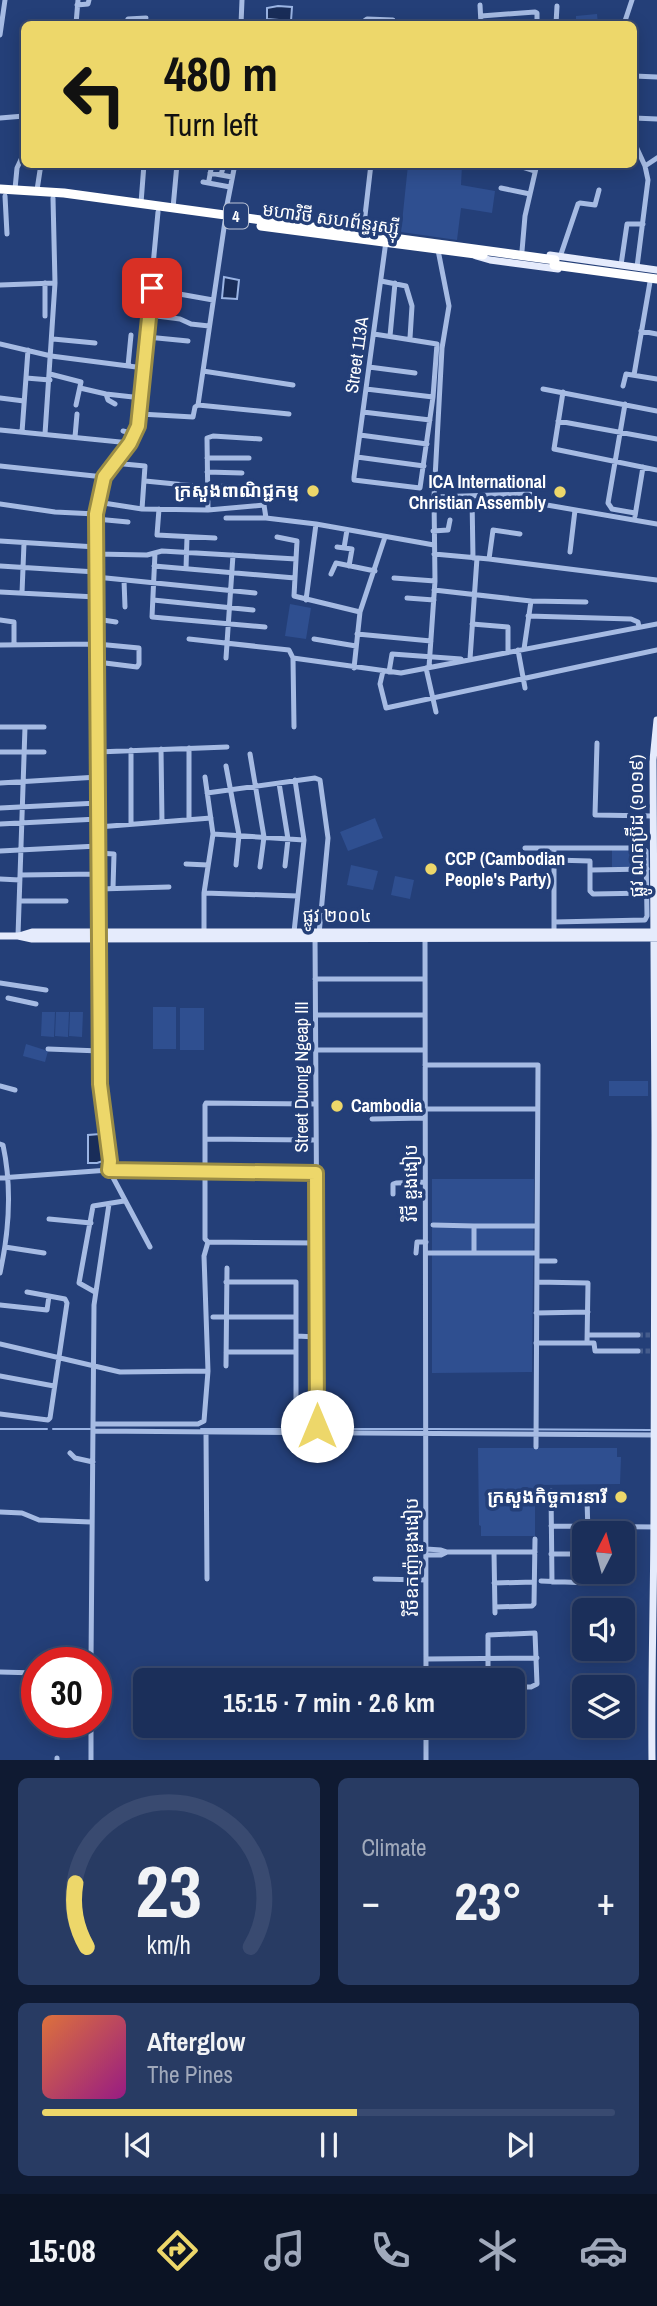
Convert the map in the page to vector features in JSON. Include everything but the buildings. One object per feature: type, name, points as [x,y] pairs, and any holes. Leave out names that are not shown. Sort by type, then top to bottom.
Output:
[{"type":"highway","name":"មហាវិថី សហព័ន្ធរុស្ស៊ី","points":[[2,193],[15,190],[114,202],[159,212],[363,233],[438,250],[472,251]]},
{"type":"highway","name":"មហាវិថី សហព័ន្ធរុស្ស៊ី","points":[[2,193],[30,192],[53,198],[141,203],[225,218],[472,251]]},
{"type":"highway","name":"4","points":[[472,251],[556,260],[655,276]]},
{"type":"main road","name":"មហាវិថី សហព័ន្ធរុស្ស៊ី","points":[[472,251],[522,251],[556,260],[637,267],[655,276]]},
{"type":"main road","name":"មហាវិថី សហព័ន្ធរុស្ស៊ី","points":[[472,251],[490,260],[655,276]]},
{"type":"main road","name":"ផ្លូវ ណតប្រ៊ីដ (១០១៩)","points":[[652,1760],[651,1646],[656,1432],[652,1352],[656,1114],[655,935],[650,869],[653,744],[657,720]]},
{"type":"main road","name":"ផ្លូវ ២០០៤","points":[[0,936],[19,936],[32,932],[99,936],[655,935]]},
{"type":"main road","name":"ផ្លូវ ២០០៤","points":[[99,936],[204,932],[294,932],[317,935]]},
{"type":"street","points":[[0,35],[5,0]]},
{"type":"street","points":[[76,21],[77,3],[88,4],[89,0]]},
{"type":"street","points":[[241,21],[242,0]]},
{"type":"street","points":[[625,21],[632,0]]},
{"type":"street","points":[[481,5],[481,21]]},
{"type":"street","points":[[556,21],[557,6]]},
{"type":"street","points":[[481,16],[534,12],[537,13],[537,21]]},
{"type":"street","points":[[128,21],[146,18]]},
{"type":"street","points":[[364,21],[393,20]]},
{"type":"street","points":[[637,76],[657,77]]},
{"type":"street","points":[[0,118],[21,116]]},
{"type":"street","points":[[637,118],[657,119]]},
{"type":"street","points":[[645,166],[657,158]]},
{"type":"street","points":[[15,190],[17,168],[21,159]]},
{"type":"street","points":[[637,159],[645,166],[648,180],[637,267]]},
{"type":"street","points":[[30,192],[39,168]]},
{"type":"street","points":[[141,203],[144,168]]},
{"type":"street","points":[[173,208],[177,168]]},
{"type":"street","points":[[207,178],[211,168]]},
{"type":"street","points":[[221,175],[222,168]]},
{"type":"street","points":[[140,414],[192,417],[198,405],[233,168]]},
{"type":"street","points":[[363,233],[371,168]]},
{"type":"street","points":[[522,251],[536,168]]},
{"type":"street","points":[[207,178],[221,175],[232,177]]},
{"type":"street","points":[[207,178],[230,187]]},
{"type":"street","points":[[648,180],[657,182]]},
{"type":"street","points":[[501,188],[530,194]]},
{"type":"street","points":[[556,260],[578,204],[580,202],[595,205],[599,190]]},
{"type":"street","points":[[2,193],[3,221],[7,233]]},
{"type":"street","points":[[45,434],[55,283],[53,198]]},
{"type":"street","points":[[149,1247],[109,1170],[100,1084],[96,517],[104,477],[130,443],[140,414],[159,212]]},
{"type":"street","points":[[621,265],[627,224],[643,224]]},
{"type":"street","name":"Street 113A","points":[[387,240],[354,477],[356,480],[422,488],[425,466]]},
{"type":"street","points":[[436,712],[427,668],[435,581],[434,497],[442,348],[449,306],[438,250]]},
{"type":"street","points":[[634,375],[641,331],[655,276]]},
{"type":"street","points":[[381,281],[406,286],[412,302],[410,338]]},
{"type":"street","points":[[0,285],[55,283]]},
{"type":"street","points":[[390,336],[395,283]]},
{"type":"street","points":[[45,316],[46,284]]},
{"type":"street","points":[[138,287],[152,288]]},
{"type":"street","points":[[168,292],[214,300]]},
{"type":"street","points":[[149,315],[180,318],[191,324],[209,326]]},
{"type":"street","points":[[641,331],[657,334]]},
{"type":"street","points":[[357,457],[425,466],[437,344],[374,334]]},
{"type":"street","points":[[128,366],[131,335]]},
{"type":"street","points":[[147,337],[188,341]]},
{"type":"street","points":[[53,339],[95,343]]},
{"type":"street","points":[[0,344],[51,356],[144,368]]},
{"type":"street","points":[[22,432],[28,350]]},
{"type":"street","points":[[369,367],[415,373]]},
{"type":"street","points":[[202,371],[293,385]]},
{"type":"street","points":[[623,386],[626,374],[657,379]]},
{"type":"street","points":[[26,379],[50,377],[81,382],[76,405]]},
{"type":"street","points":[[80,388],[142,398]]},
{"type":"street","points":[[366,389],[433,397]]},
{"type":"street","points":[[543,389],[657,411]]},
{"type":"street","points":[[563,392],[554,449],[657,470]]},
{"type":"street","points":[[106,394],[108,400],[115,404]]},
{"type":"street","points":[[0,398],[24,401]]},
{"type":"street","points":[[625,404],[609,507],[635,518]]},
{"type":"street","points":[[198,405],[289,414]]},
{"type":"street","points":[[363,412],[430,420]]},
{"type":"street","points":[[75,437],[77,414]]},
{"type":"street","points":[[558,421],[657,439]]},
{"type":"street","points":[[0,430],[130,443]]},
{"type":"street","points":[[123,431],[135,434]]},
{"type":"street","points":[[360,435],[427,444]]},
{"type":"street","points":[[208,510],[206,438],[260,439]]},
{"type":"street","points":[[207,458],[249,458]]},
{"type":"street","points":[[113,463],[145,466],[142,509]]},
{"type":"street","points":[[0,466],[104,477]]},
{"type":"street","points":[[635,518],[643,467]]},
{"type":"street","points":[[207,472],[242,473]]},
{"type":"street","points":[[145,481],[206,487],[247,487]]},
{"type":"street","points":[[434,497],[530,494]]},
{"type":"street","points":[[471,659],[475,558],[472,497]]},
{"type":"street","points":[[97,502],[142,509],[208,510],[264,505],[266,519]]},
{"type":"street","points":[[0,504],[128,522]]},
{"type":"street","points":[[541,505],[635,518],[657,524]]},
{"type":"street","points":[[159,509],[157,535],[215,538]]},
{"type":"street","points":[[570,552],[575,510]]},
{"type":"street","points":[[226,518],[316,524],[434,545]]},
{"type":"street","points":[[433,531],[449,530],[450,520]]},
{"type":"street","points":[[306,600],[316,524]]},
{"type":"street","points":[[347,530],[341,548],[352,550],[349,566]]},
{"type":"street","points":[[489,559],[494,530],[520,534]]},
{"type":"street","points":[[186,569],[187,537]]},
{"type":"street","points":[[277,537],[296,540],[295,596],[360,612]]},
{"type":"street","points":[[354,668],[360,612],[386,537]]},
{"type":"street","points":[[0,541],[146,555],[162,551],[296,559]]},
{"type":"street","points":[[22,593],[24,543]]},
{"type":"street","points":[[155,553],[154,617],[265,627]]},
{"type":"street","points":[[434,554],[657,580]]},
{"type":"street","points":[[226,658],[233,555]]},
{"type":"street","points":[[331,574],[336,564],[375,571]]},
{"type":"street","points":[[0,566],[255,593]]},
{"type":"street","points":[[154,566],[295,578]]},
{"type":"street","points":[[394,578],[435,581]]},
{"type":"street","points":[[124,580],[125,607]]},
{"type":"street","points":[[434,590],[531,601],[586,602]]},
{"type":"street","points":[[0,592],[96,597]]},
{"type":"street","points":[[407,598],[434,600]]},
{"type":"street","points":[[153,600],[253,610]]},
{"type":"street","points":[[526,688],[521,650],[531,601]]},
{"type":"street","points":[[528,616],[631,619],[638,622],[639,627]]},
{"type":"street","points":[[96,619],[116,622]]},
{"type":"street","points":[[0,620],[14,622],[14,645]]},
{"type":"street","points":[[472,624],[509,627],[508,652]]},
{"type":"street","points":[[293,658],[401,673],[657,624]]},
{"type":"street","points":[[357,635],[430,641]]},
{"type":"street","points":[[189,639],[289,650],[293,658],[294,727]]},
{"type":"street","points":[[314,639],[356,646]]},
{"type":"street","points":[[0,645],[97,644],[138,647],[137,667],[97,662]]},
{"type":"street","points":[[471,659],[392,654],[380,684],[386,708],[657,650]]},
{"type":"street","points":[[0,727],[44,727]]},
{"type":"street","points":[[19,936],[25,727]]},
{"type":"street","points":[[597,743],[595,815],[653,816]]},
{"type":"street","points":[[97,752],[227,747]]},
{"type":"street","points":[[189,748],[189,819]]},
{"type":"street","points":[[131,750],[131,824]]},
{"type":"street","points":[[160,750],[162,822]]},
{"type":"street","points":[[0,752],[44,752]]},
{"type":"street","points":[[250,754],[264,837],[260,867]]},
{"type":"street","points":[[226,766],[239,835],[236,865]]},
{"type":"street","points":[[0,782],[98,777]]},
{"type":"street","points":[[204,932],[204,893],[214,834],[205,777]]},
{"type":"street","name":"Street Duong Ngeap III","points":[[295,780],[315,778],[321,782],[328,838],[312,1000],[316,1015],[317,1430]]},
{"type":"street","points":[[207,793],[295,780],[304,840],[294,932]]},
{"type":"street","points":[[279,783],[288,839],[285,866]]},
{"type":"street","points":[[0,808],[98,803]]},
{"type":"street","points":[[98,827],[211,818]]},
{"type":"street","points":[[0,824],[98,819]]},
{"type":"street","points":[[214,834],[304,840]]},
{"type":"street","points":[[0,851],[98,846]]},
{"type":"street","points":[[525,848],[642,848],[646,851],[650,869],[591,870]]},
{"type":"street","points":[[554,849],[554,935]]},
{"type":"street","points":[[98,853],[114,854],[113,888]]},
{"type":"street","points":[[554,860],[587,860],[591,863],[591,893],[650,893],[645,920],[554,922]]},
{"type":"street","points":[[186,864],[208,865]]},
{"type":"street","points":[[0,879],[98,874]]},
{"type":"street","points":[[99,889],[170,887]]},
{"type":"street","points":[[204,893],[298,895]]},
{"type":"street","points":[[20,901],[66,901]]},
{"type":"street","name":"វិថី ឌួងងៀប","points":[[425,935],[426,1430]]},
{"type":"street","points":[[315,979],[425,979]]},
{"type":"street","points":[[0,984],[46,990]]},
{"type":"street","points":[[16,985],[11,998],[36,1003]]},
{"type":"street","points":[[316,1015],[425,1015]]},
{"type":"street","points":[[308,1023],[316,1023]]},
{"type":"street","points":[[307,1031],[316,1031]]},
{"type":"street","points":[[48,1049],[100,1051]]},
{"type":"street","points":[[316,1050],[425,1050]]},
{"type":"street","points":[[425,1065],[538,1065],[536,1447]]},
{"type":"street","points":[[0,1086],[15,1090]]},
{"type":"street","points":[[94,1428],[204,1422],[208,1371],[204,1256],[208,1242],[205,1239],[206,1103],[316,1104]]},
{"type":"street","points":[[425,1108],[537,1109]]},
{"type":"street","points":[[372,1119],[425,1118]]},
{"type":"street","points":[[206,1139],[316,1140]]},
{"type":"street","points":[[0,1144],[3,1145],[8,1177],[0,1273]]},
{"type":"street","points":[[0,1178],[109,1170],[316,1173]]},
{"type":"street","points":[[393,1194],[393,1184],[425,1182]]},
{"type":"street","points":[[95,1292],[79,1283],[93,1206],[124,1201]]},
{"type":"street","points":[[91,1647],[95,1292],[109,1204]]},
{"type":"street","points":[[49,1219],[90,1223]]},
{"type":"street","points":[[433,1225],[537,1226]]},
{"type":"street","points":[[474,1226],[474,1253]]},
{"type":"street","points":[[208,1242],[317,1243]]},
{"type":"street","points":[[416,1253],[417,1242],[426,1242]]},
{"type":"street","points":[[4,1245],[44,1253]]},
{"type":"street","points":[[426,1253],[537,1253]]},
{"type":"street","points":[[537,1261],[555,1261]]},
{"type":"street","points":[[226,1366],[227,1268]]},
{"type":"street","points":[[226,1282],[296,1282],[296,1401]]},
{"type":"street","points":[[537,1282],[588,1283],[591,1343],[595,1350],[636,1352],[637,1335],[591,1335]]},
{"type":"street","points":[[0,1414],[49,1419],[67,1303],[65,1299],[27,1292]]},
{"type":"street","points":[[0,1305],[46,1310],[49,1296]]},
{"type":"street","points":[[536,1313],[588,1312]]},
{"type":"street","points":[[213,1317],[296,1317]]},
{"type":"street","points":[[296,1335],[317,1335]]},
{"type":"street","points":[[0,1343],[120,1372],[208,1371]]},
{"type":"street","points":[[536,1343],[591,1343]]},
{"type":"street","points":[[226,1352],[296,1352]]},
{"type":"street","points":[[0,1376],[54,1386]]},
{"type":"street","points":[[94,1428],[206,1432],[656,1432]]},
{"type":"street","name":"វិថីឧកញ៉ាឌួងងៀប","points":[[426,1430],[427,1668]]},
{"type":"street","points":[[206,1432],[207,1579]]},
{"type":"street","points":[[70,1452],[75,1458],[93,1462]]},
{"type":"street","points":[[551,1490],[552,1582]]},
{"type":"street","points":[[551,1499],[587,1499],[588,1521]]},
{"type":"street","points":[[0,1512],[22,1513],[39,1520],[91,1522]]},
{"type":"street","points":[[551,1526],[572,1528]]},
{"type":"street","points":[[635,1527],[655,1527]]},
{"type":"street","points":[[494,1552],[495,1610],[532,1606],[538,1582],[535,1538]]},
{"type":"street","points":[[426,1552],[441,1555],[447,1552],[535,1552]]},
{"type":"street","points":[[551,1553],[572,1554]]},
{"type":"street","points":[[375,1579],[426,1580]]},
{"type":"street","points":[[494,1583],[572,1583]]},
{"type":"street","points":[[487,1668],[488,1635],[533,1633],[536,1635],[537,1684],[525,1687]]},
{"type":"street","points":[[427,1659],[537,1658]]},
{"type":"street","points":[[0,1672],[21,1673]]},
{"type":"street","points":[[91,1738],[91,1760]]},
{"type":"street","points":[[426,1738],[426,1760]]},
{"type":"shaded area","points":[[292,7],[291,21],[267,19],[267,8]]},
{"type":"shaded area","points":[[597,14],[598,21],[576,21],[576,16]]},
{"type":"shaded area","points":[[408,168],[462,168],[461,185],[495,191],[492,213],[461,208],[457,240],[401,232]]},
{"type":"shaded area","points":[[224,277],[239,280],[237,299],[222,298]]},
{"type":"shaded area","points":[[290,604],[311,608],[306,639],[285,636]]},
{"type":"shaded area","points":[[375,818],[383,838],[348,851],[340,832]]},
{"type":"shaded area","points":[[612,849],[644,849],[644,868],[612,867]]},
{"type":"shaded area","points":[[351,865],[378,871],[373,890],[347,885]]},
{"type":"shaded area","points":[[395,876],[414,880],[410,899],[391,895]]},
{"type":"shaded area","points":[[153,1007],[176,1007],[176,1049],[153,1049]]},
{"type":"shaded area","points":[[180,1008],[204,1008],[204,1050],[180,1050]]},
{"type":"shaded area","points":[[42,1012],[55,1012],[54,1037],[41,1036]]},
{"type":"shaded area","points":[[56,1012],[69,1012],[68,1037],[55,1036]]},
{"type":"shaded area","points":[[70,1012],[83,1012],[82,1037],[69,1036]]},
{"type":"shaded area","points":[[26,1044],[48,1051],[45,1062],[23,1056]]},
{"type":"shaded area","points":[[609,1081],[648,1081],[648,1096],[609,1096]]},
{"type":"shaded area","points":[[100,1134],[103,1161],[88,1163],[88,1135]]},
{"type":"shaded area","points":[[432,1179],[534,1179],[532,1372],[432,1373]]},
{"type":"shaded area","points":[[478,1448],[617,1448],[617,1457],[621,1457],[620,1484],[535,1485],[535,1536],[481,1536]]},
{"type":"waterway","points":[[0,1429],[47,1429]]},
{"type":"waterway","points":[[53,1429],[90,1429]]},
{"type":"waterway","points":[[201,1429],[423,1429]]},
{"type":"waterway","points":[[428,1429],[650,1430]]},
{"type":"tunnel","points":[[638,1335],[650,1335]]},
{"type":"tunnel","points":[[638,1351],[650,1351]]},
{"type":"place","name":"ក្រសួងពាណិជ្ជកម្ម","points":[[313,491]]},
{"type":"place","name":"ICA International Christian Assembly","points":[[560,492]]},
{"type":"place","name":"CCP (Cambodian People's Party)","points":[[431,869]]},
{"type":"place","name":"Cambodia","points":[[337,1106]]},
{"type":"place","name":"ក្រសួងកិច្ចការនារី","points":[[621,1497]]},
{"type":"route","points":[[152,288],[138,426],[130,443],[104,477],[96,514],[100,1084],[109,1170],[316,1173],[317,1426]]}]
